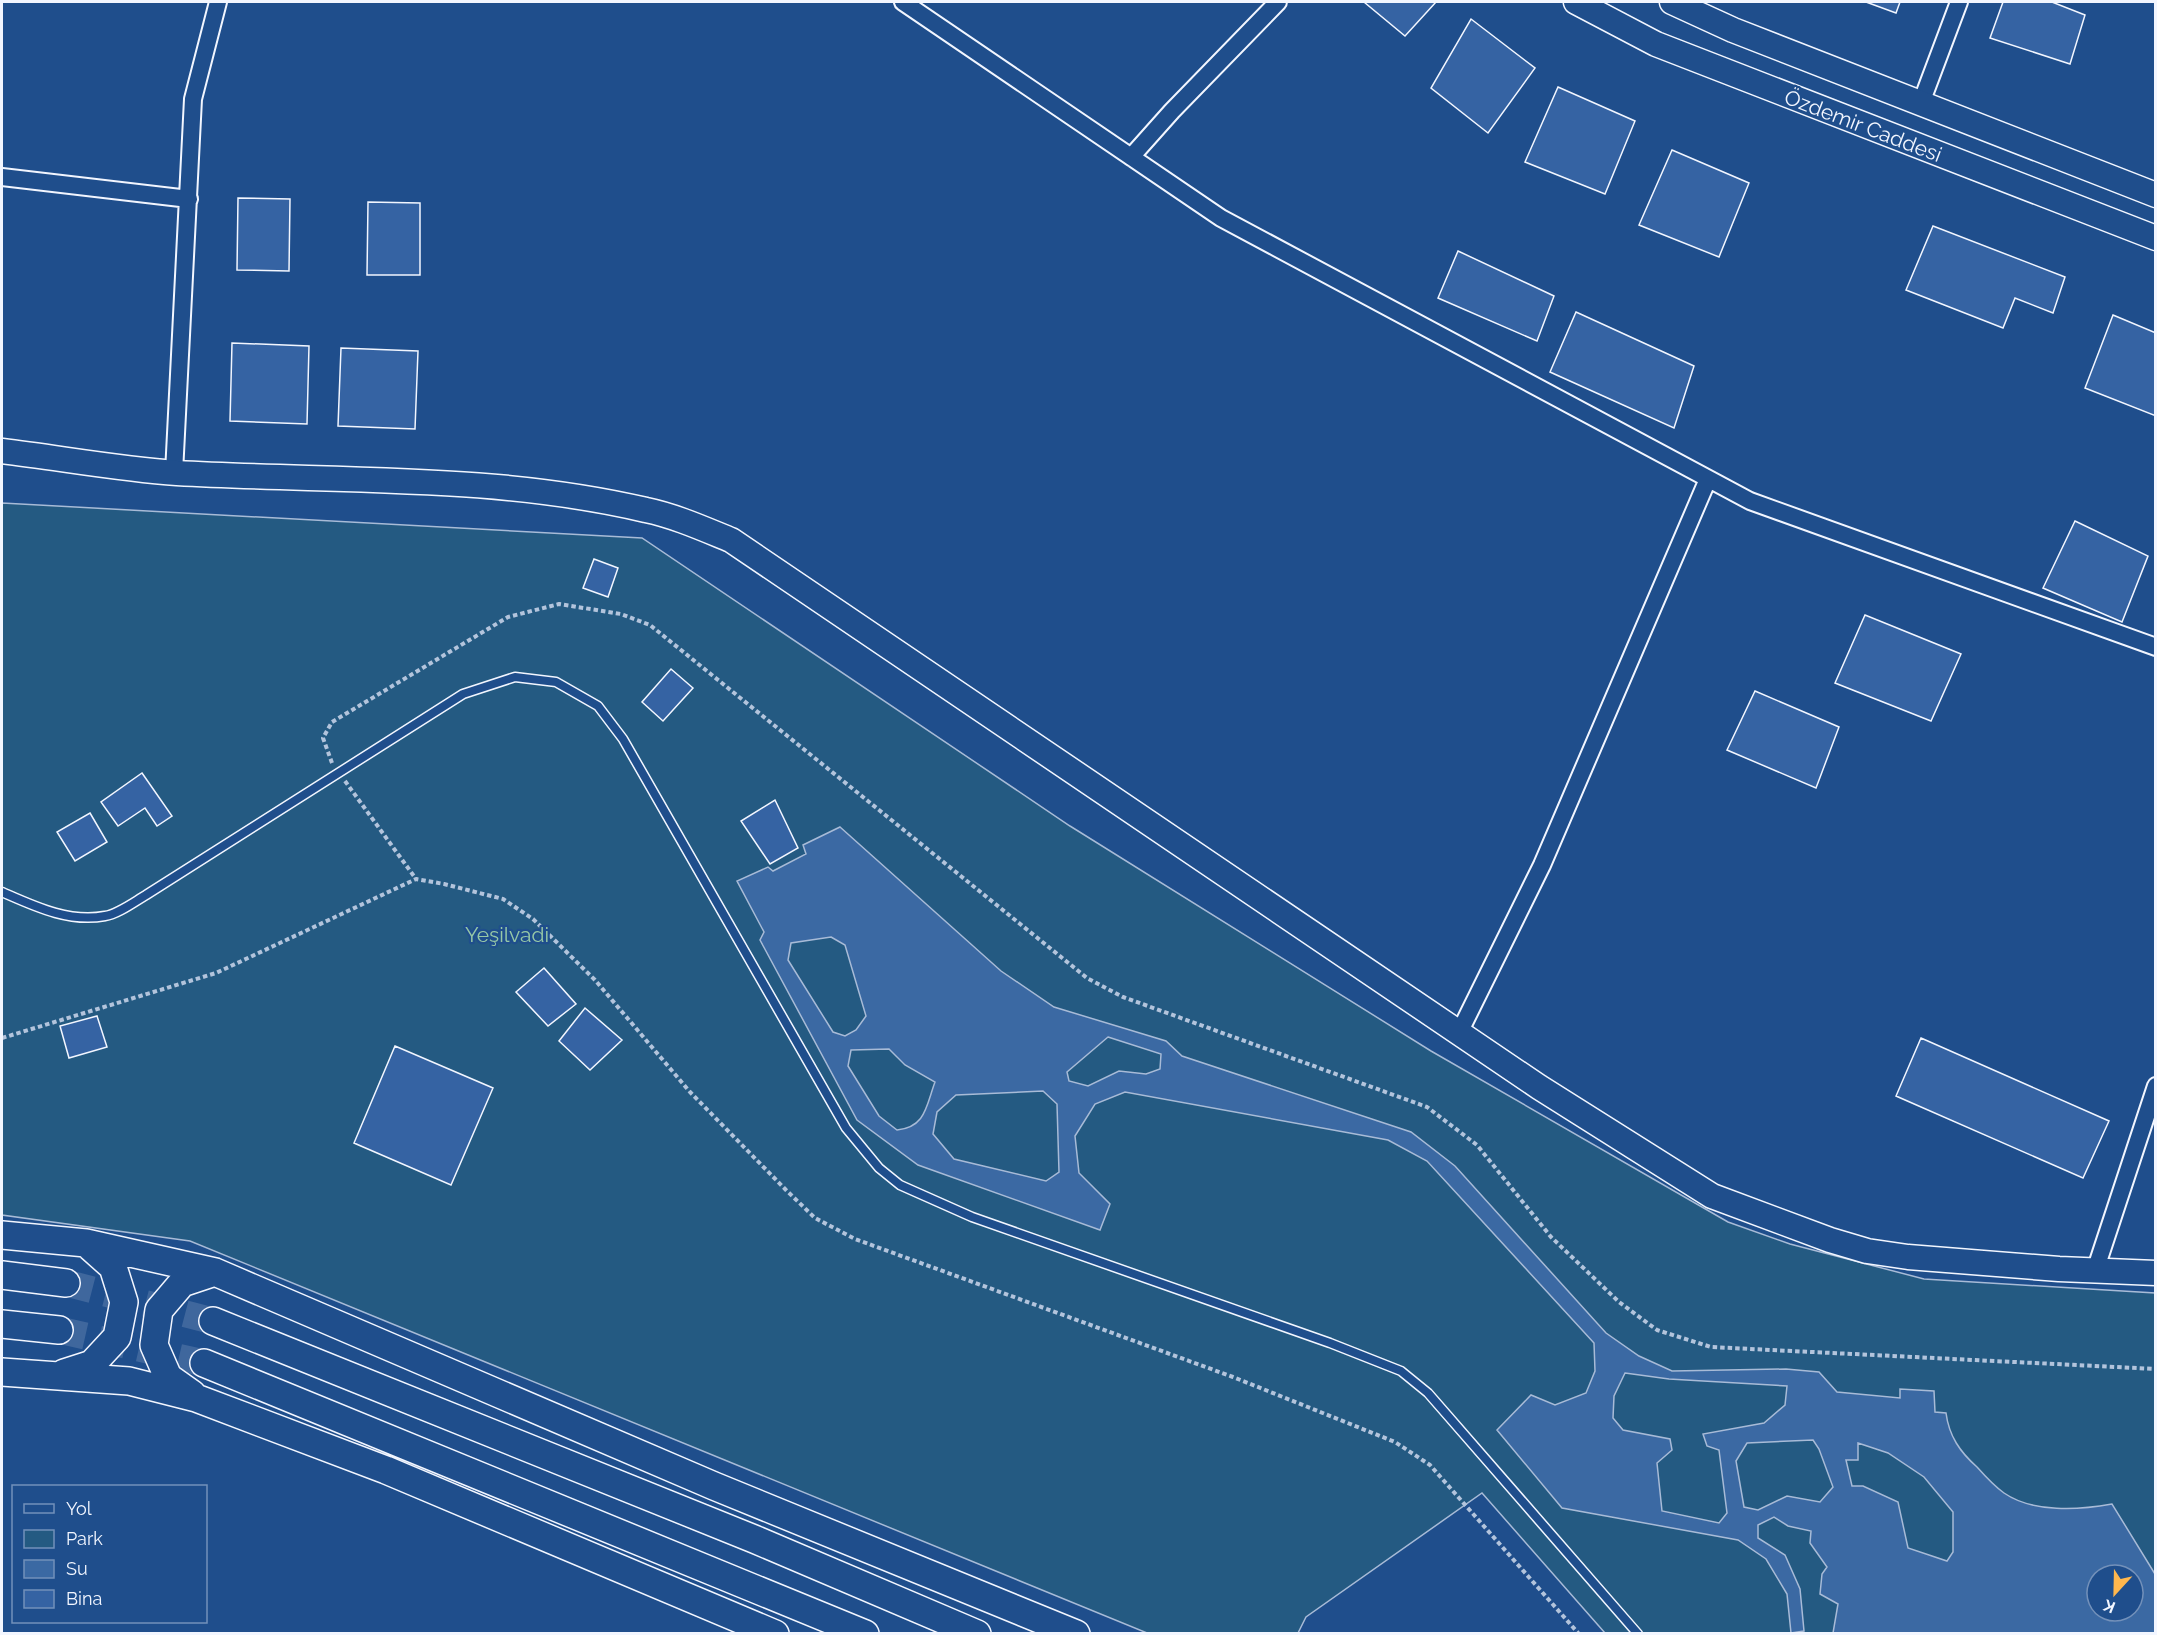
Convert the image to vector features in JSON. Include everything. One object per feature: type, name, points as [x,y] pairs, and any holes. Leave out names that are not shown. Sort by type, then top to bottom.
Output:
[{"type":"main road","points":[[2,1234],[86,1243],[215,1272],[714,1486],[1076,1634]]},
{"type":"main road","points":[[57,1375],[92,1364],[117,1337],[124,1302],[116,1276],[113,1267],[86,1243]]},
{"type":"main road","points":[[196,1398],[168,1377],[154,1345],[159,1310],[182,1283],[215,1272]]},
{"type":"main road","points":[[2,1275],[66,1283]]},
{"type":"main road","points":[[213,1321],[754,1539],[977,1634]]},
{"type":"main road","points":[[2,1324],[59,1330]]},
{"type":"main road","points":[[204,1363],[865,1634]]},
{"type":"main road","points":[[2,1372],[129,1381],[196,1398],[386,1470],[776,1634]]},
{"type":"street","points":[[174,473],[193,99],[218,2]]},
{"type":"street","points":[[903,2],[1221,218],[1750,501],[2156,647]]},
{"type":"street","points":[[1131,157],[1172,111],[1278,2]]},
{"type":"street","name":"Özdemir Caddesi","points":[[1576,2],[1656,44],[2156,238]]},
{"type":"street","name":"Özdemir Caddesi","points":[[1672,2],[1733,30],[2156,195]]},
{"type":"street","points":[[1921,104],[1959,2]]},
{"type":"street","points":[[2,177],[189,199]]},
{"type":"street","points":[[2,451],[174,473],[491,485],[584,497],[648,510],[731,540],[1459,1033],[1712,1196],[1830,1240],[1877,1252],[2094,1271],[2156,1273]]},
{"type":"street","points":[[1459,1033],[1542,866],[1708,479]]},
{"type":"street","points":[[2094,1271],[2156,1086]]},
{"type":"lane","points":[[2,892],[39,908],[75,918],[106,916],[146,895],[463,694],[515,677],[556,682],[598,706],[622,739],[846,1128],[879,1168],[900,1185],[972,1217],[1330,1343],[1401,1371],[1428,1393],[1638,1634]]},
{"type":"path","points":[[416,879],[330,760],[322,738],[332,722],[508,617],[559,604],[621,614],[650,625],[1086,978],[1123,997],[1427,1107],[1477,1145],[1551,1237],[1619,1302],[1657,1330],[1711,1347],[2156,1369]]},
{"type":"path","points":[[2,1038],[216,973],[416,879],[503,899],[533,919],[595,980],[690,1092],[815,1218],[855,1239],[1233,1377],[1395,1442],[1430,1465],[1579,1634]]},
{"type":"green space","name":"Yeşilvadi","points":[[2,503],[642,538],[1070,826],[1431,1051],[1728,1222],[1790,1244],[1924,1279],[2155,1293],[2155,1633],[1605,1633],[1482,1493],[1306,1617],[1298,1633],[1147,1633],[190,1241],[2,1215]]},
{"type":"water","points":[[840,827],[1001,971],[1054,1007],[1166,1041],[1182,1056],[1411,1132],[1455,1166],[1606,1333],[1639,1356],[1672,1371],[1786,1369],[1819,1372],[1837,1392],[1900,1398],[1900,1389],[1934,1391],[1935,1412],[1946,1413],[1953,1436],[1965,1455],[2004,1493],[2028,1504],[2042,1507],[2085,1508],[2112,1504],[2155,1574],[2155,1633],[1833,1633],[1838,1604],[1820,1594],[1822,1574],[1827,1567],[1810,1543],[1811,1531],[1788,1526],[1774,1517],[1758,1525],[1758,1538],[1785,1555],[1800,1589],[1804,1631],[1791,1633],[1787,1594],[1766,1559],[1738,1540],[1562,1508],[1497,1430],[1531,1395],[1555,1405],[1586,1393],[1595,1371],[1594,1343],[1427,1161],[1388,1140],[1125,1092],[1095,1104],[1075,1136],[1079,1173],[1110,1204],[1100,1230],[918,1165],[857,1120],[760,940],[764,932],[737,881],[768,867],[773,871],[806,854],[803,845]],"holes":[[[831,937],[845,945],[866,1016],[856,1030],[845,1036],[833,1032],[788,960],[791,943]],[[1108,1037],[1161,1054],[1160,1069],[1146,1074],[1119,1071],[1088,1086],[1069,1081],[1067,1072]],[[889,1049],[905,1065],[935,1082],[924,1114],[914,1125],[897,1130],[879,1116],[848,1066],[851,1050]],[[1043,1091],[1057,1104],[1059,1172],[1046,1181],[954,1159],[933,1134],[937,1112],[956,1095]],[[1625,1373],[1669,1379],[1787,1386],[1785,1405],[1764,1423],[1703,1434],[1707,1446],[1719,1450],[1727,1513],[1719,1523],[1662,1511],[1657,1463],[1672,1450],[1670,1439],[1623,1430],[1613,1418],[1614,1396]],[[1813,1440],[1819,1449],[1833,1487],[1820,1502],[1787,1496],[1758,1510],[1744,1507],[1736,1461],[1747,1443]],[[1858,1443],[1888,1453],[1924,1477],[1953,1512],[1953,1552],[1947,1561],[1908,1548],[1898,1502],[1863,1486],[1852,1486],[1846,1460],[1858,1460]]]},
{"type":"building","points":[[1364,2],[1436,2],[1405,36]]},
{"type":"building","points":[[1866,2],[1900,2],[1896,13]]},
{"type":"building","points":[[2003,2],[2052,2],[2085,15],[2070,64],[1990,38]]},
{"type":"building","points":[[1471,19],[1535,68],[1488,133],[1431,88]]},
{"type":"building","points":[[1558,87],[1635,121],[1605,194],[1525,162]]},
{"type":"building","points":[[1672,150],[1749,183],[1719,257],[1639,225]]},
{"type":"building","points":[[238,198],[290,199],[289,271],[237,270]]},
{"type":"building","points":[[368,202],[420,203],[420,275],[367,275]]},
{"type":"building","points":[[1933,226],[2065,277],[2053,313],[2015,298],[2003,328],[1906,290]]},
{"type":"building","points":[[1458,251],[1554,296],[1537,341],[1438,298]]},
{"type":"building","points":[[1576,312],[1694,366],[1674,428],[1550,372]]},
{"type":"building","points":[[2113,315],[2156,333],[2156,416],[2085,388]]},
{"type":"building","points":[[232,343],[309,346],[307,424],[230,421]]},
{"type":"building","points":[[341,348],[418,351],[415,429],[338,426]]},
{"type":"building","points":[[2075,521],[2148,556],[2122,622],[2043,588]]},
{"type":"building","points":[[594,559],[618,568],[608,597],[583,588]]},
{"type":"building","points":[[1865,615],[1961,654],[1931,721],[1835,683]]},
{"type":"building","points":[[671,669],[693,688],[663,721],[642,702]]},
{"type":"building","points":[[1755,691],[1839,727],[1816,788],[1727,750]]},
{"type":"building","points":[[142,773],[172,816],[157,826],[145,808],[118,826],[101,802]]},
{"type":"building","points":[[775,800],[798,848],[770,864],[741,821]]},
{"type":"building","points":[[90,813],[107,842],[75,861],[57,832]]},
{"type":"building","points":[[544,968],[576,1004],[548,1026],[516,992]]},
{"type":"building","points":[[585,1008],[622,1040],[590,1070],[559,1041]]},
{"type":"building","points":[[97,1016],[107,1047],[69,1058],[60,1026]]},
{"type":"building","points":[[1921,1038],[2109,1121],[2083,1178],[1896,1096]]},
{"type":"building","points":[[395,1046],[493,1088],[451,1185],[354,1143]]},
{"type":"tunnel","points":[[66,1283],[213,1321]]},
{"type":"tunnel","points":[[59,1330],[204,1363]]}]
